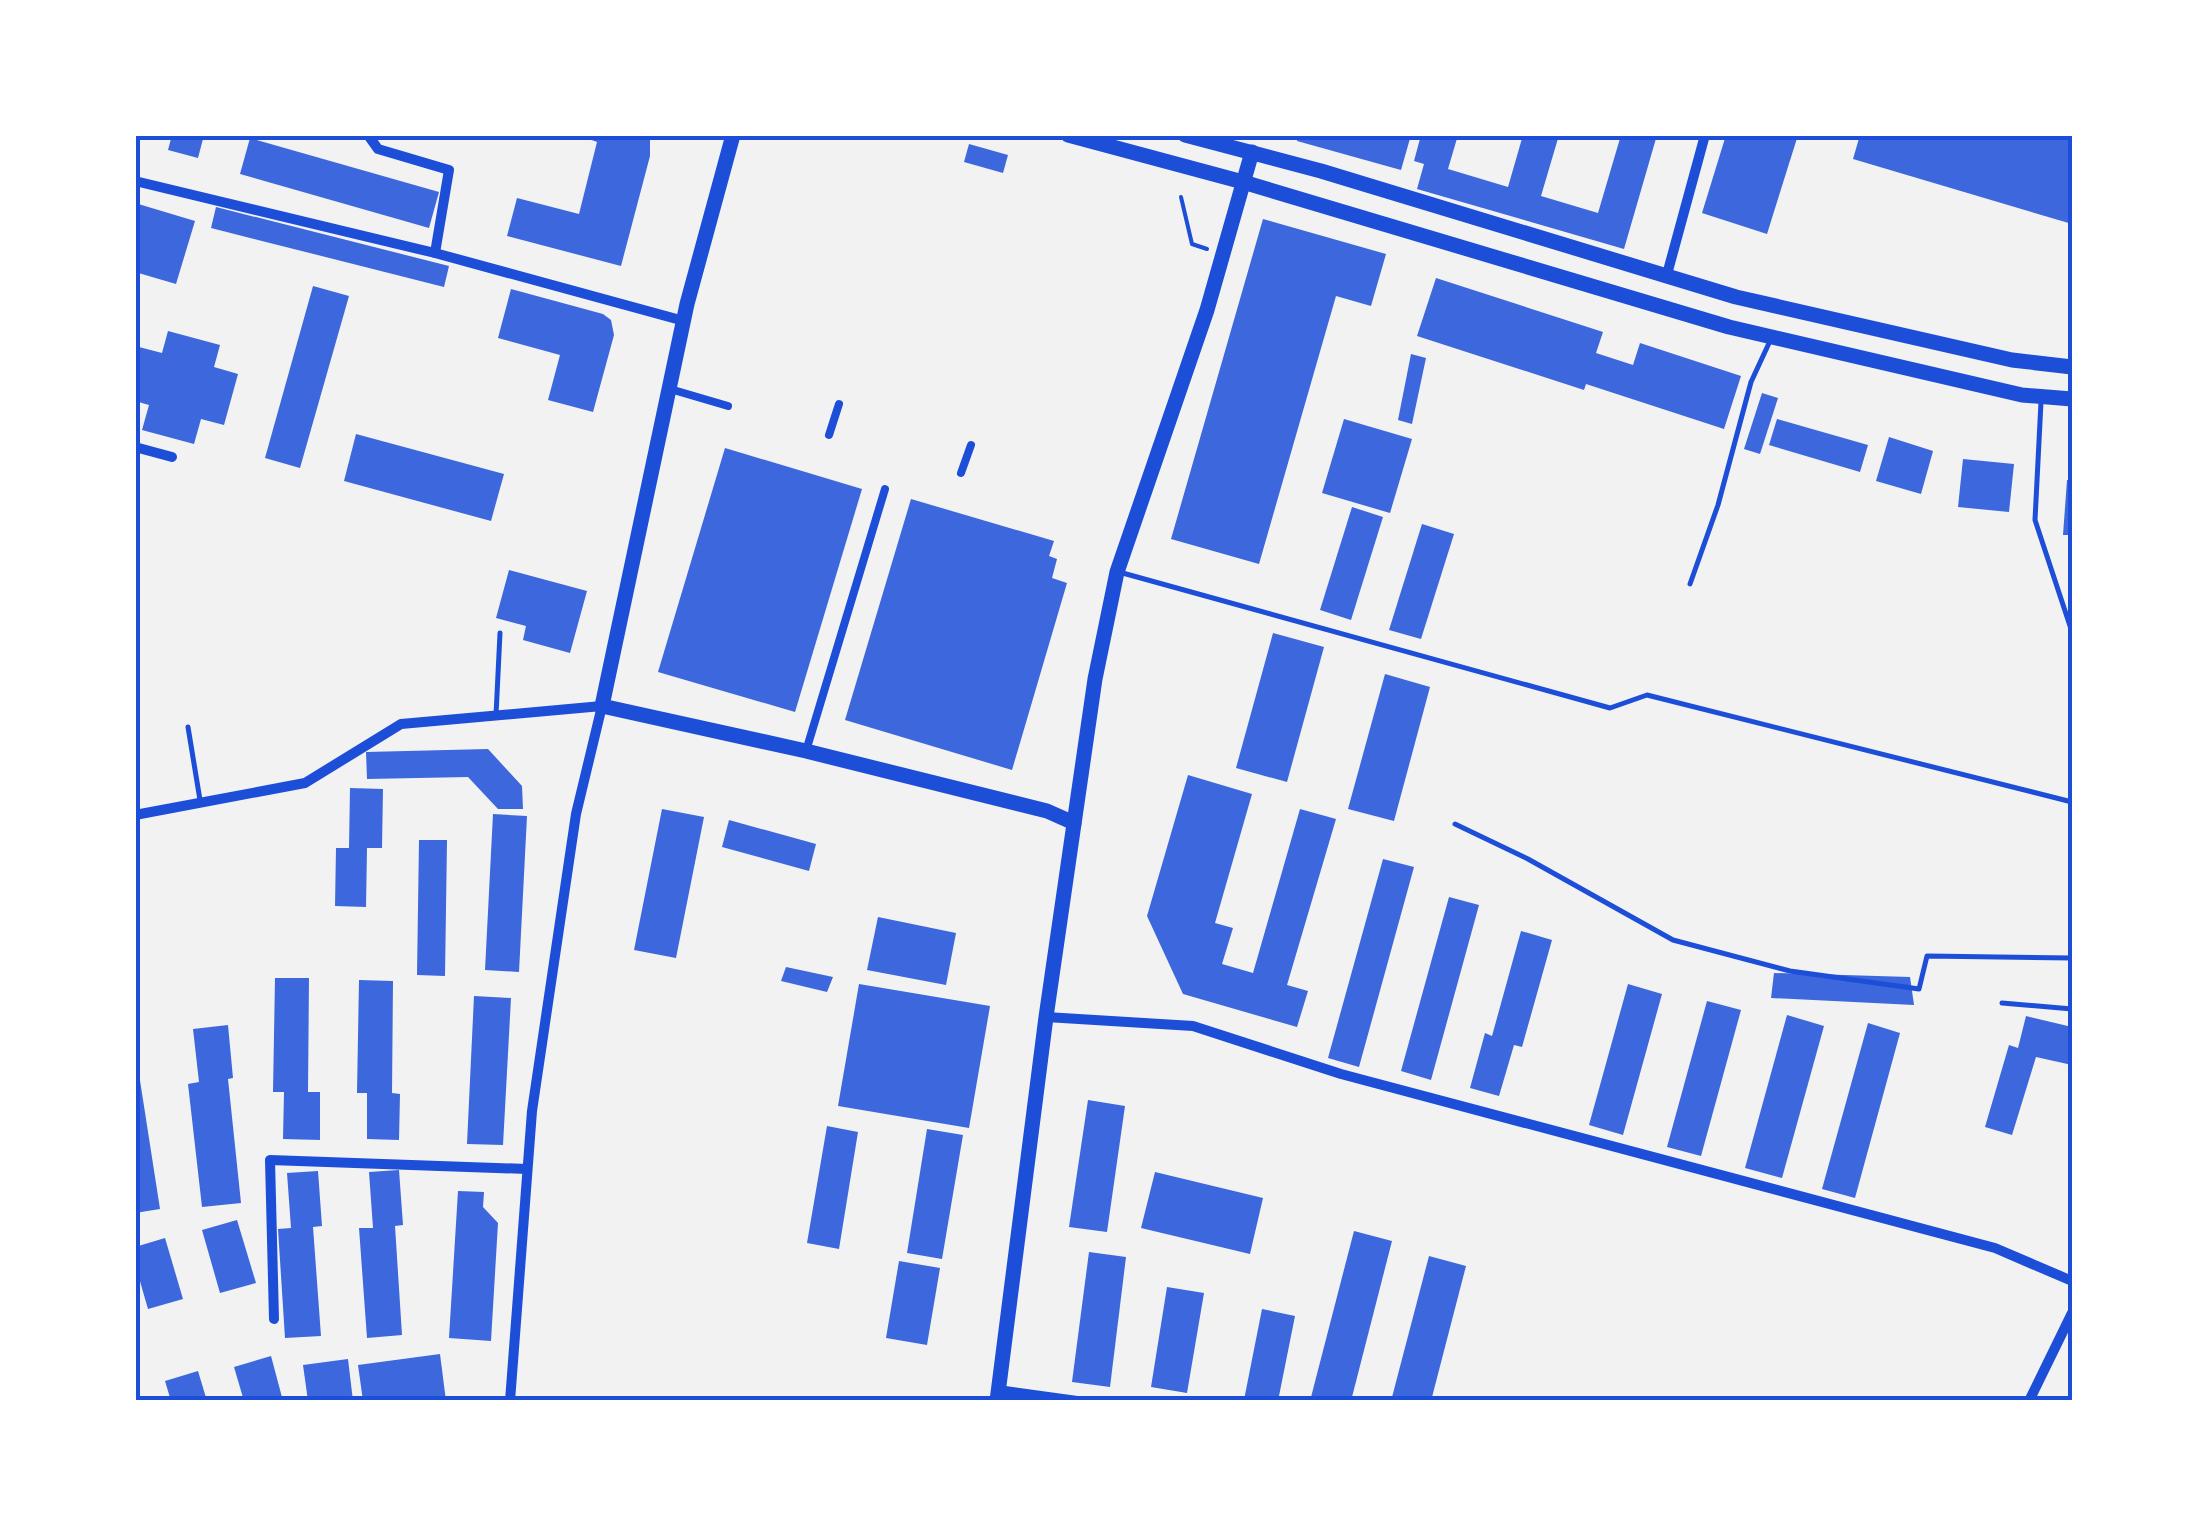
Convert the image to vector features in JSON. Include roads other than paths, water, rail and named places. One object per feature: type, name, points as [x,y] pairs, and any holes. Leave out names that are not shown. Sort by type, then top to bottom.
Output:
[{"type":"main road","points":[[733,135],[684,321],[602,706],[806,751],[1047,811],[1074,823]]},
{"type":"main road","points":[[1068,135],[1242,182],[1771,338],[2022,395],[2072,400]]},
{"type":"main road","points":[[1186,135],[1666,278],[2012,360],[2072,366]]},
{"type":"main road","points":[[998,1396],[1046,1017],[1095,679],[1118,572],[1207,310],[1252,152]]},
{"type":"street","points":[[368,135],[378,150],[449,170],[435,252]]},
{"type":"street","points":[[1666,278],[1705,135]]},
{"type":"street","points":[[135,181],[435,252],[684,321]]},
{"type":"street","points":[[670,389],[728,406]]},
{"type":"street","points":[[828,435],[839,404]]},
{"type":"street","points":[[961,473],[971,445]]},
{"type":"street","points":[[135,448],[172,457]]},
{"type":"street","points":[[806,751],[885,489]]},
{"type":"street","points":[[135,815],[305,783],[401,724],[602,706],[576,814],[532,1111],[510,1401]]},
{"type":"street","points":[[1046,1017],[1193,1026],[1341,1074],[1995,1248],[2072,1281]]},
{"type":"street","points":[[274,1319],[270,1160],[528,1168]]},
{"type":"street","points":[[2029,1401],[2072,1314]]},
{"type":"street","points":[[998,1396],[1076,1401]]},
{"type":"lane","points":[[1690,584],[1718,505],[1750,382],[1771,338]]},
{"type":"lane","points":[[2042,396],[2035,520],[2072,632]]},
{"type":"lane","points":[[1118,572],[1610,708],[1647,695],[2072,802]]},
{"type":"lane","points":[[496,715],[500,633]]},
{"type":"lane","points":[[188,727],[200,803]]},
{"type":"lane","points":[[1455,824],[1528,859],[1673,940],[1790,971],[1918,989],[1927,956],[2072,958]]},
{"type":"lane","points":[[2002,1003],[2072,1010]]}]
